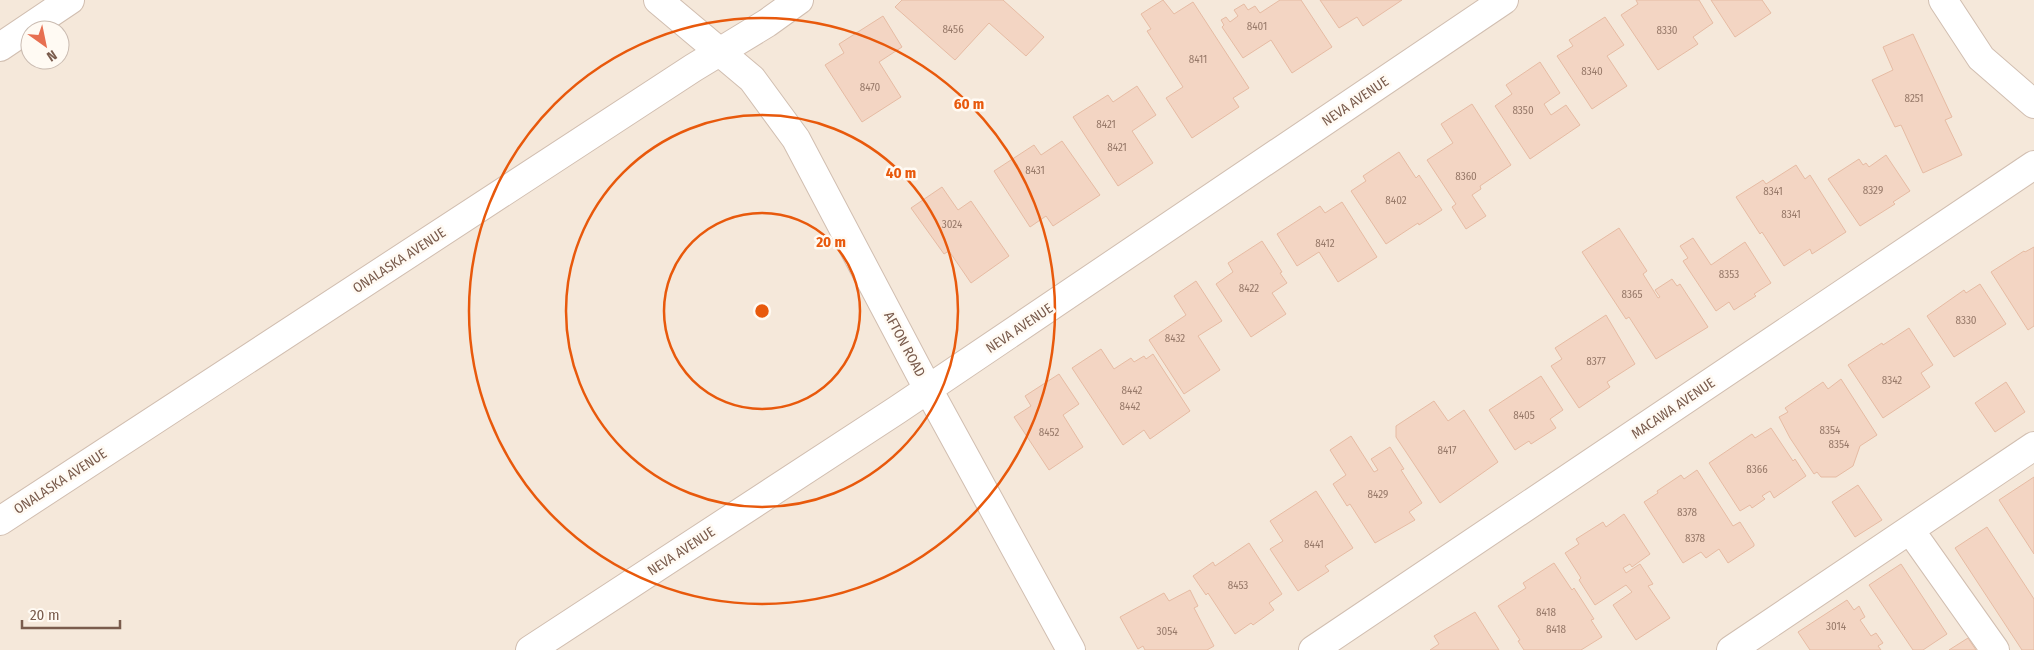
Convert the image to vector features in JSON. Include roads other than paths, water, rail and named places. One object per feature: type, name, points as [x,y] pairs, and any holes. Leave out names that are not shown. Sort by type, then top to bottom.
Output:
[{"type":"street","points":[[0,47],[70,0]]},
{"type":"street","name":"AFTON ROAD","points":[[658,0],[752,79],[796,140],[928,389],[1071,650]]},
{"type":"street","name":"ONALASKA AVENUE","points":[[0,521],[799,0]]},
{"type":"street","name":"NEVA AVENUE","points":[[530,650],[928,389],[1504,0]]},
{"type":"street","points":[[1943,0],[1981,58],[2034,104]]},
{"type":"street","name":"MACAWA AVENUE","points":[[1313,650],[2034,165]]},
{"type":"street","points":[[1731,650],[2034,446]]},
{"type":"street","points":[[1910,530],[1995,650]]}]
